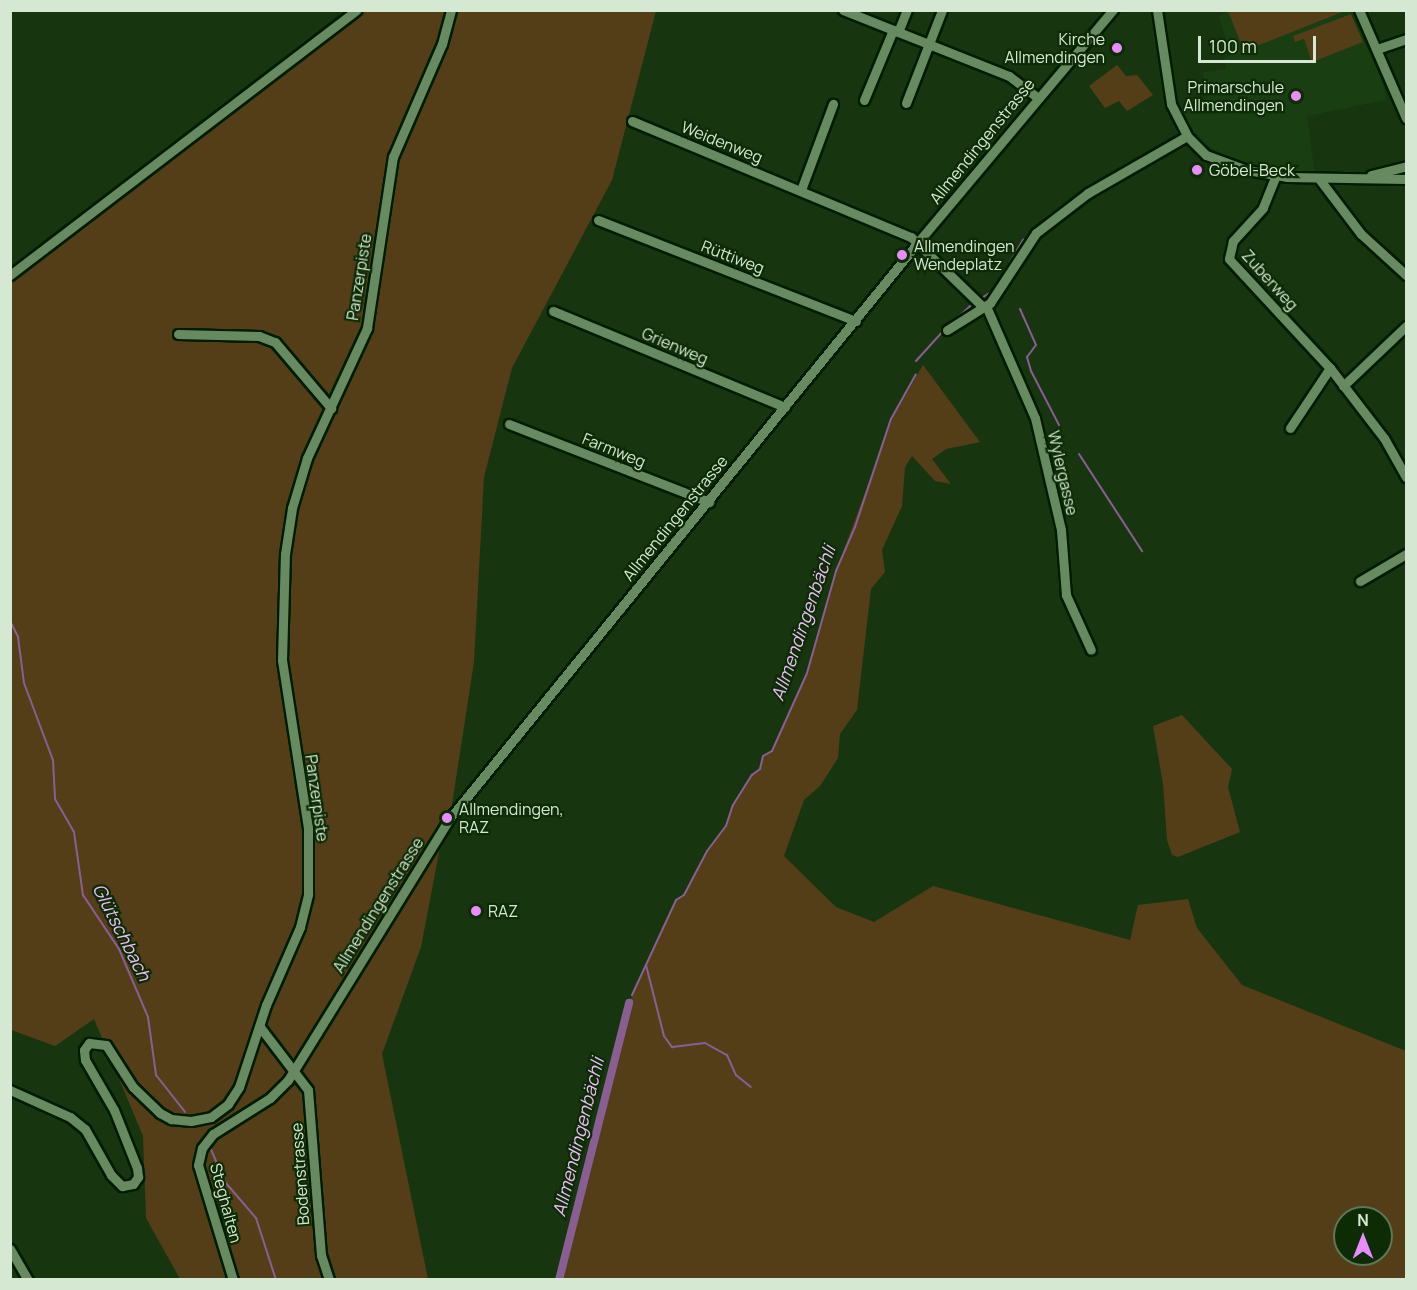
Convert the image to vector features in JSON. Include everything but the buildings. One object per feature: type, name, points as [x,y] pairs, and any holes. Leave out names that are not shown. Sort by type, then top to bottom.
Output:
[{"type":"street","points":[[10,275],[356,10]]},
{"type":"street","name":"Panzerpiste","points":[[10,1090],[70,1118],[85,1129],[111,1175],[122,1186],[133,1184],[138,1177],[137,1168],[114,1110],[85,1060],[84,1050],[89,1043],[106,1045],[133,1087],[160,1113],[191,1121],[211,1117],[228,1104],[239,1087],[300,927],[308,894],[308,828],[283,681],[285,554],[299,484],[360,346],[373,308],[385,195],[393,157],[442,44],[451,10]]},
{"type":"street","points":[[843,10],[1009,76],[1037,97]]},
{"type":"street","points":[[864,100],[907,10]]},
{"type":"street","points":[[906,103],[942,10]]},
{"type":"street","name":"Allmendingenstrasse","points":[[295,1070],[445,826],[919,241],[1037,97],[1113,10]]},
{"type":"street","points":[[1157,10],[1169,95],[1187,136],[1215,160],[1276,176],[1320,180],[1407,179]]},
{"type":"street","points":[[1359,10],[1407,118]]},
{"type":"street","points":[[1377,49],[1407,39]]},
{"type":"street","points":[[801,190],[833,105]]},
{"type":"street","name":"Weidenweg","points":[[632,121],[919,241]]},
{"type":"street","points":[[947,330],[984,307],[1036,233],[1088,193],[1187,136]]},
{"type":"street","points":[[1355,179],[1407,166]]},
{"type":"street","name":"Zuberweg","points":[[1276,176],[1263,208],[1239,233],[1228,256],[1330,368],[1384,438],[1407,477]]},
{"type":"street","points":[[1320,180],[1361,234],[1407,275]]},
{"type":"street","name":"Rüttiweg","points":[[598,220],[856,321]]},
{"type":"street","name":"Wylergasse","points":[[919,241],[971,300],[984,307],[1035,418],[1061,530],[1066,595],[1091,650]]},
{"type":"street","name":"Grienweg","points":[[553,311],[785,407]]},
{"type":"street","points":[[1343,386],[1407,326]]},
{"type":"street","points":[[178,334],[259,336],[275,342],[331,408]]},
{"type":"street","points":[[1290,428],[1330,368]]},
{"type":"street","name":"Farmweg","points":[[509,424],[709,502]]},
{"type":"street","points":[[1360,581],[1407,554]]},
{"type":"street","name":"Bodenstrasse","points":[[260,1027],[295,1070],[310,1099],[321,1255],[329,1280]]},
{"type":"street","name":"Steghalten","points":[[233,1280],[204,1187],[200,1154],[213,1134],[270,1098],[295,1070]]},
{"type":"street","points":[[10,1249],[28,1280]]},
{"type":"shaded area","name":"Primarschule Allmendingen","points":[[1228,10],[1350,11],[1382,80],[1386,100],[1307,116],[1315,174],[1250,163],[1221,154],[1203,143],[1182,117],[1178,109],[1207,103],[1203,72],[1226,69],[1224,58],[1231,55],[1219,17]]},
{"type":"shaded area","points":[[352,11],[656,11],[612,180],[512,368],[484,477],[474,662],[451,811],[442,837],[421,947],[382,1054],[428,1279],[180,1279],[146,1218],[143,1136],[94,1019],[55,1046],[11,1030],[10,279],[228,117]]},
{"type":"shaded area","points":[[1228,11],[1345,11],[1244,51]]},
{"type":"shaded area","points":[[1351,14],[1363,42],[1312,62],[1304,39],[1295,42],[1293,36]]},
{"type":"shaded area","points":[[1117,65],[1126,76],[1137,75],[1153,95],[1127,111],[1119,101],[1105,108],[1089,86]]},
{"type":"shaded area","points":[[923,365],[980,442],[946,449],[932,459],[951,484],[935,481],[912,456],[905,467],[902,506],[882,550],[885,572],[871,589],[857,710],[840,734],[838,758],[820,786],[804,800],[784,856],[836,907],[874,922],[933,886],[1130,940],[1138,905],[1188,899],[1197,928],[1242,985],[1406,1051],[1406,1279],[559,1279],[583,1175],[594,1149],[623,1020],[633,993],[676,900],[684,895],[707,851],[726,826],[733,805],[752,775],[760,769],[763,756],[772,751],[807,673],[836,571],[893,417]]},
{"type":"shaded area","points":[[1182,715],[1232,769],[1228,787],[1240,832],[1178,857],[1172,855],[1167,840],[1163,784],[1153,726]]},
{"type":"waterway","points":[[999,281],[1023,240]]},
{"type":"waterway","points":[[980,299],[993,291]]},
{"type":"waterway","name":"Allmendingenbächli","points":[[953,322],[971,305]]},
{"type":"waterway","points":[[1020,309],[1036,345],[1027,357],[1031,371],[1059,425]]},
{"type":"waterway","name":"Allmendingenbächli","points":[[916,361],[944,330]]},
{"type":"waterway","name":"Allmendingenbächli","points":[[632,995],[676,900],[684,895],[707,851],[726,826],[733,805],[752,775],[760,769],[763,756],[772,751],[807,673],[836,571],[855,527],[891,419],[916,374]]},
{"type":"waterway","points":[[1079,454],[1142,551]]},
{"type":"waterway","name":"Glütschbach","points":[[10,621],[18,637],[24,683],[53,760],[55,799],[74,832],[83,895],[119,949],[148,1017],[156,1075],[185,1112]]},
{"type":"waterway","points":[[646,965],[664,1036],[672,1047],[705,1043],[727,1055],[736,1075],[751,1087]]},
{"type":"waterway","name":"Allmendingenbächli","points":[[559,1280],[629,1003]]},
{"type":"waterway","name":"Glütschbach","points":[[210,1147],[225,1182],[256,1218],[276,1280]]},
{"type":"place","name":"Kirche Allmendingen","points":[[1117,48]]},
{"type":"place","name":"Primarschule Allmendingen","points":[[1296,96]]},
{"type":"place","name":"Göbel-Beck","points":[[1197,170]]},
{"type":"place","name":"Allmendingen Wendeplatz","points":[[902,255]]},
{"type":"place","name":"Allmendingen, RAZ","points":[[447,818]]},
{"type":"place","name":"RAZ","points":[[476,911]]}]
